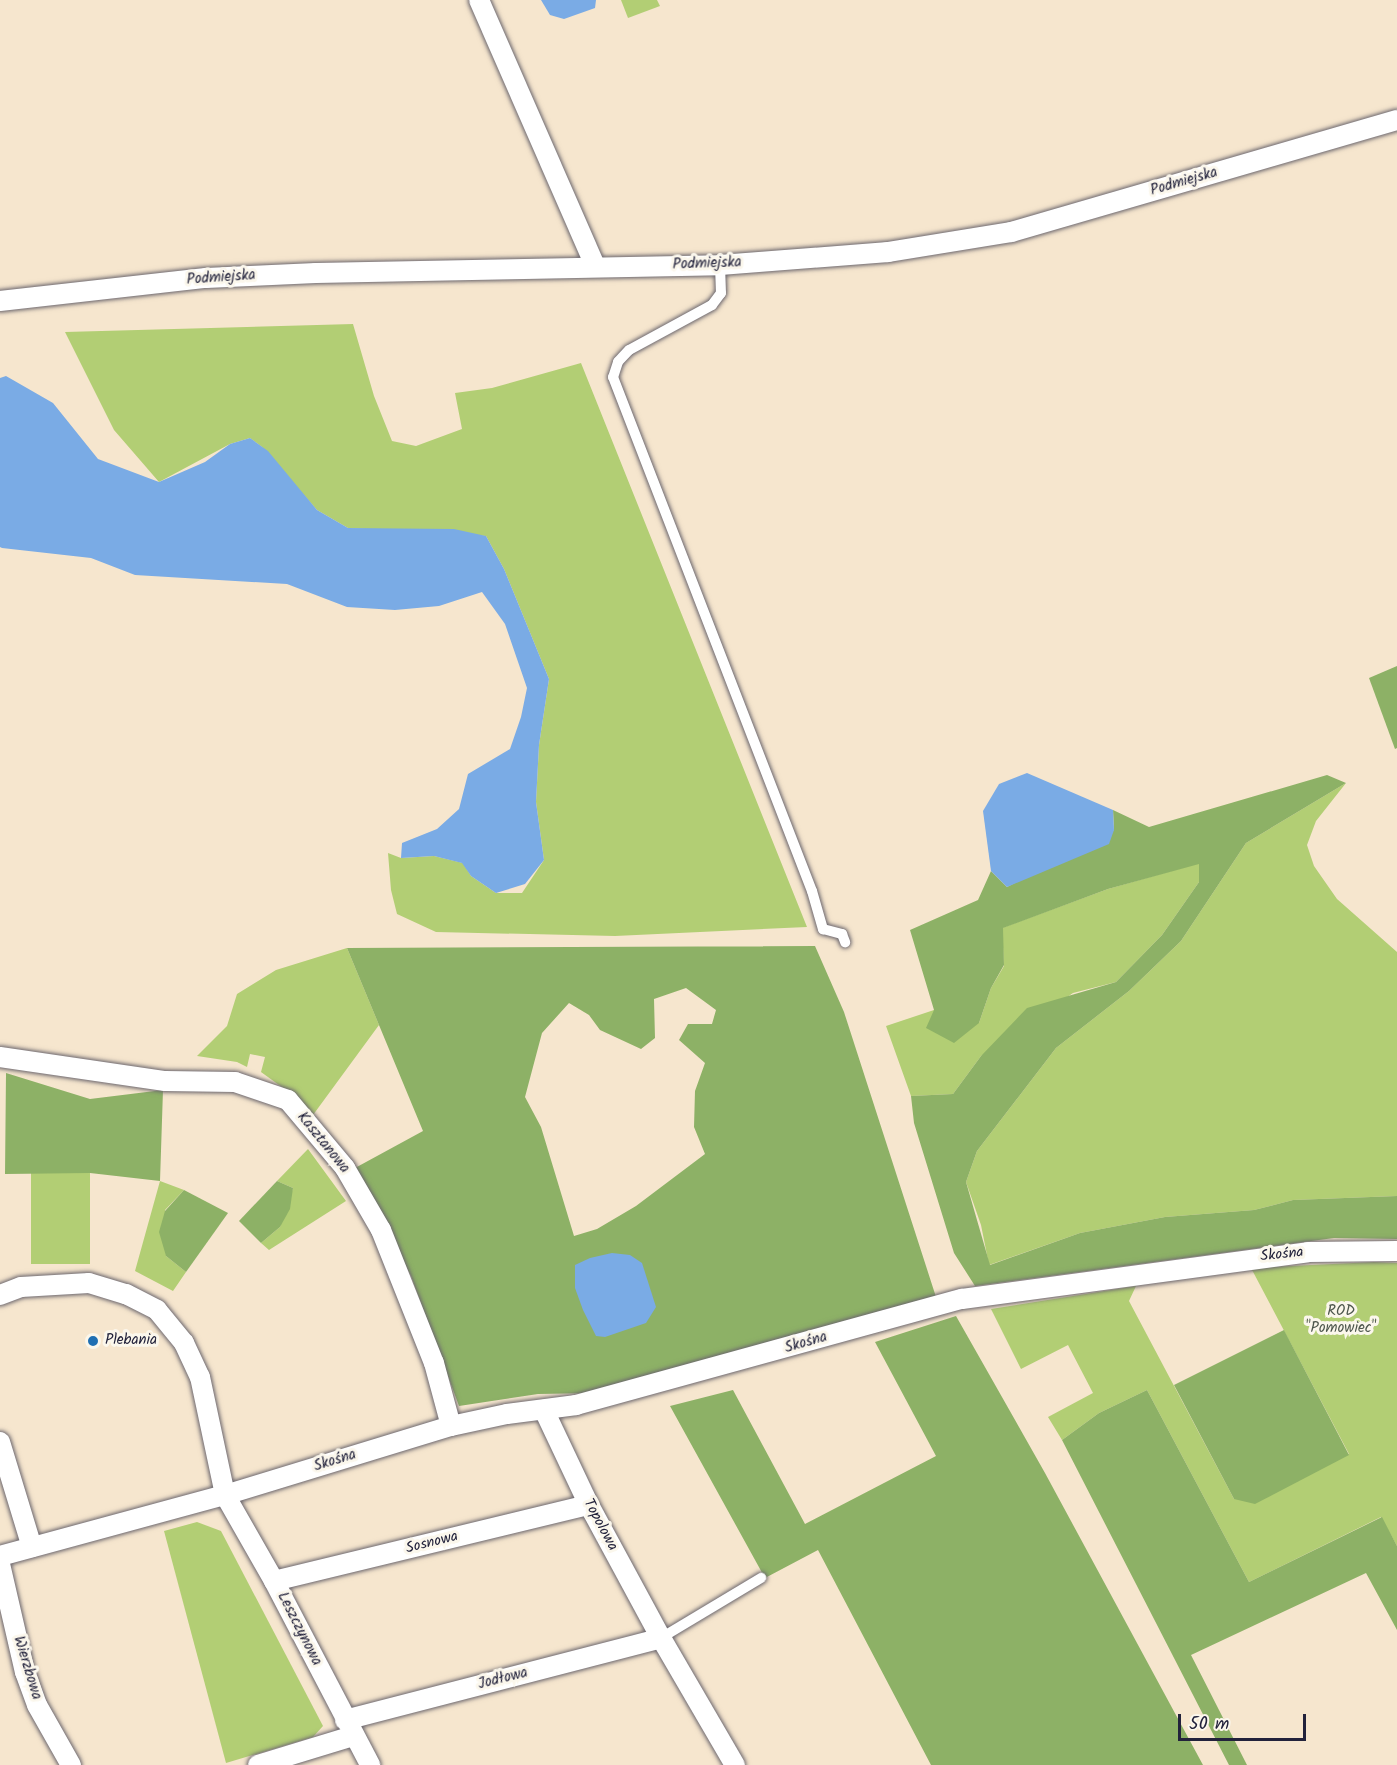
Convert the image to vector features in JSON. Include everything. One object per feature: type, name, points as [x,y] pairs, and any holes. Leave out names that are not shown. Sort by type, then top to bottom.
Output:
[{"type":"street","points":[[479,0],[595,266]]},
{"type":"street","name":"Podmiejska","points":[[0,301],[206,278],[595,266],[720,265],[888,252],[1011,232],[1397,120]]},
{"type":"street","name":"Kasztanowa","points":[[0,1058],[165,1081],[235,1082],[288,1100],[345,1167],[381,1230],[434,1363],[451,1426]]},
{"type":"street","name":"Skośna","points":[[0,1556],[225,1495],[451,1426],[507,1414],[576,1405],[962,1299],[983,1299],[1285,1255],[1397,1251]]},
{"type":"street","points":[[0,1295],[21,1287],[89,1283],[126,1294],[157,1310],[184,1343],[200,1377],[225,1495]]},
{"type":"street","name":"Topolowa","points":[[544,1410],[589,1504],[661,1638],[735,1765]]},
{"type":"street","points":[[0,1442],[32,1547]]},
{"type":"street","name":"Leszczynowa","points":[[225,1495],[274,1581],[370,1765]]},
{"type":"street","name":"Sosnowa","points":[[274,1581],[589,1504]]},
{"type":"street","name":"Wierzbowa","points":[[0,1564],[25,1672],[37,1705],[71,1765]]},
{"type":"street","name":"Jodłowa","points":[[349,1728],[661,1638]]},
{"type":"street","points":[[258,1765],[349,1728]]},
{"type":"lane","points":[[720,265],[721,293],[712,305],[629,350],[618,362],[613,377],[812,891],[823,929],[842,934],[845,942]]},
{"type":"lane","points":[[661,1638],[761,1578]]},
{"type":"green space","points":[[621,0],[657,0],[660,6],[628,18]]},
{"type":"green space","points":[[353,324],[374,396],[392,441],[416,446],[462,429],[455,393],[492,388],[581,363],[807,927],[615,936],[436,932],[397,914],[391,890],[388,853],[401,858],[434,856],[463,863],[471,876],[496,893],[522,893],[544,860],[536,802],[539,745],[549,679],[504,569],[486,536],[348,528],[317,510],[262,447],[250,438],[230,444],[159,482],[114,430],[65,332]]},
{"type":"green space","points":[[1397,666],[1397,748],[1395,749],[1369,678]]},
{"type":"green space","points":[[1327,775],[1346,783],[1246,843],[1181,941],[1129,991],[1056,1048],[977,1151],[966,1182],[990,1265],[1080,1233],[1165,1217],[1254,1210],[1293,1200],[1397,1196],[1397,1239],[1334,1238],[975,1286],[954,1253],[914,1123],[911,1096],[953,1094],[981,1056],[1027,1008],[1116,982],[1162,935],[1199,882],[1199,864],[1108,889],[1003,928],[1004,965],[991,988],[979,1023],[954,1043],[926,1028],[934,1010],[910,930],[978,900],[991,871],[1007,887],[1114,830],[1113,810],[1149,827]]},
{"type":"green space","points":[[1346,783],[1316,821],[1307,845],[1314,866],[1337,899],[1397,952],[1397,1196],[1293,1200],[1254,1210],[1165,1217],[1080,1233],[989,1265],[981,1225],[966,1182],[977,1151],[1056,1048],[1129,991],[1181,941],[1246,843]]},
{"type":"green space","points":[[1199,863],[1199,882],[1162,935],[1116,982],[1073,993],[981,1056],[953,1094],[911,1096],[886,1026],[934,1010],[979,1023],[991,988],[1004,966],[1002,928],[1108,889]]},
{"type":"green space","points":[[815,946],[844,1012],[936,1297],[597,1393],[538,1394],[459,1406],[411,1276],[355,1168],[423,1131],[347,948]],"holes":[[[686,988],[716,1010],[712,1024],[688,1024],[679,1040],[705,1063],[695,1091],[694,1127],[705,1154],[636,1206],[597,1229],[574,1236],[541,1127],[525,1097],[542,1033],[569,1003],[589,1015],[600,1030],[641,1049],[655,1038],[654,999]]]},
{"type":"green space","points":[[347,948],[379,1025],[313,1115],[297,1098],[261,1072],[265,1057],[250,1054],[247,1067],[237,1062],[197,1056],[227,1026],[237,994],[276,970]]},
{"type":"green space","points":[[6,1073],[90,1099],[163,1090],[160,1181],[90,1173],[5,1174]]},
{"type":"green space","points":[[308,1149],[346,1201],[269,1250],[261,1243],[280,1227],[293,1188],[277,1181]]},
{"type":"green space","points":[[31,1173],[90,1173],[90,1264],[31,1264]]},
{"type":"green space","points":[[160,1181],[184,1190],[165,1210],[166,1256],[186,1272],[173,1291],[135,1271]]},
{"type":"green space","points":[[277,1181],[293,1188],[290,1209],[280,1227],[261,1243],[239,1221]]},
{"type":"green space","points":[[184,1190],[228,1213],[186,1272],[166,1256],[159,1232],[165,1211]]},
{"type":"green space","name":"ROD \"Pomowiec\"","points":[[1397,1263],[1397,1546],[1381,1517],[1249,1582],[1147,1390],[1099,1413],[1062,1440],[1048,1417],[1093,1393],[1068,1345],[1021,1369],[991,1309],[1136,1286],[1129,1301],[1234,1499],[1349,1454],[1251,1268]]},
{"type":"green space","points":[[956,1316],[1045,1473],[1203,1765],[931,1765],[818,1550],[765,1578],[670,1406],[733,1390],[805,1524],[936,1456],[875,1342]]},
{"type":"green space","points":[[1284,1330],[1349,1455],[1255,1504],[1234,1499],[1174,1385]]},
{"type":"green space","points":[[1147,1390],[1249,1582],[1382,1517],[1397,1546],[1397,1630],[1366,1573],[1191,1655],[1247,1765],[1229,1765],[1062,1440],[1099,1413]]},
{"type":"green space","points":[[197,1522],[221,1531],[323,1726],[313,1737],[226,1763],[164,1531]]},
{"type":"water","points":[[541,0],[596,0],[595,8],[564,19],[550,15]]},
{"type":"water","points":[[6,376],[53,403],[98,459],[159,482],[205,462],[230,444],[250,438],[268,451],[317,510],[348,528],[454,529],[486,536],[504,569],[549,679],[539,745],[536,802],[544,860],[525,884],[496,893],[471,876],[462,863],[434,856],[401,858],[402,843],[437,829],[459,809],[468,774],[510,749],[521,717],[527,688],[505,624],[482,592],[439,606],[395,610],[347,607],[287,584],[135,575],[91,558],[2,548],[0,547],[0,378]]},
{"type":"water","points":[[1027,773],[1113,810],[1114,830],[1109,844],[1007,887],[991,871],[983,811],[999,784]]},
{"type":"water","points":[[612,1253],[630,1255],[642,1263],[656,1307],[646,1323],[605,1337],[596,1336],[575,1288],[575,1265],[590,1258]]},
{"type":"place","name":"Plebania","points":[[93,1341]]}]
